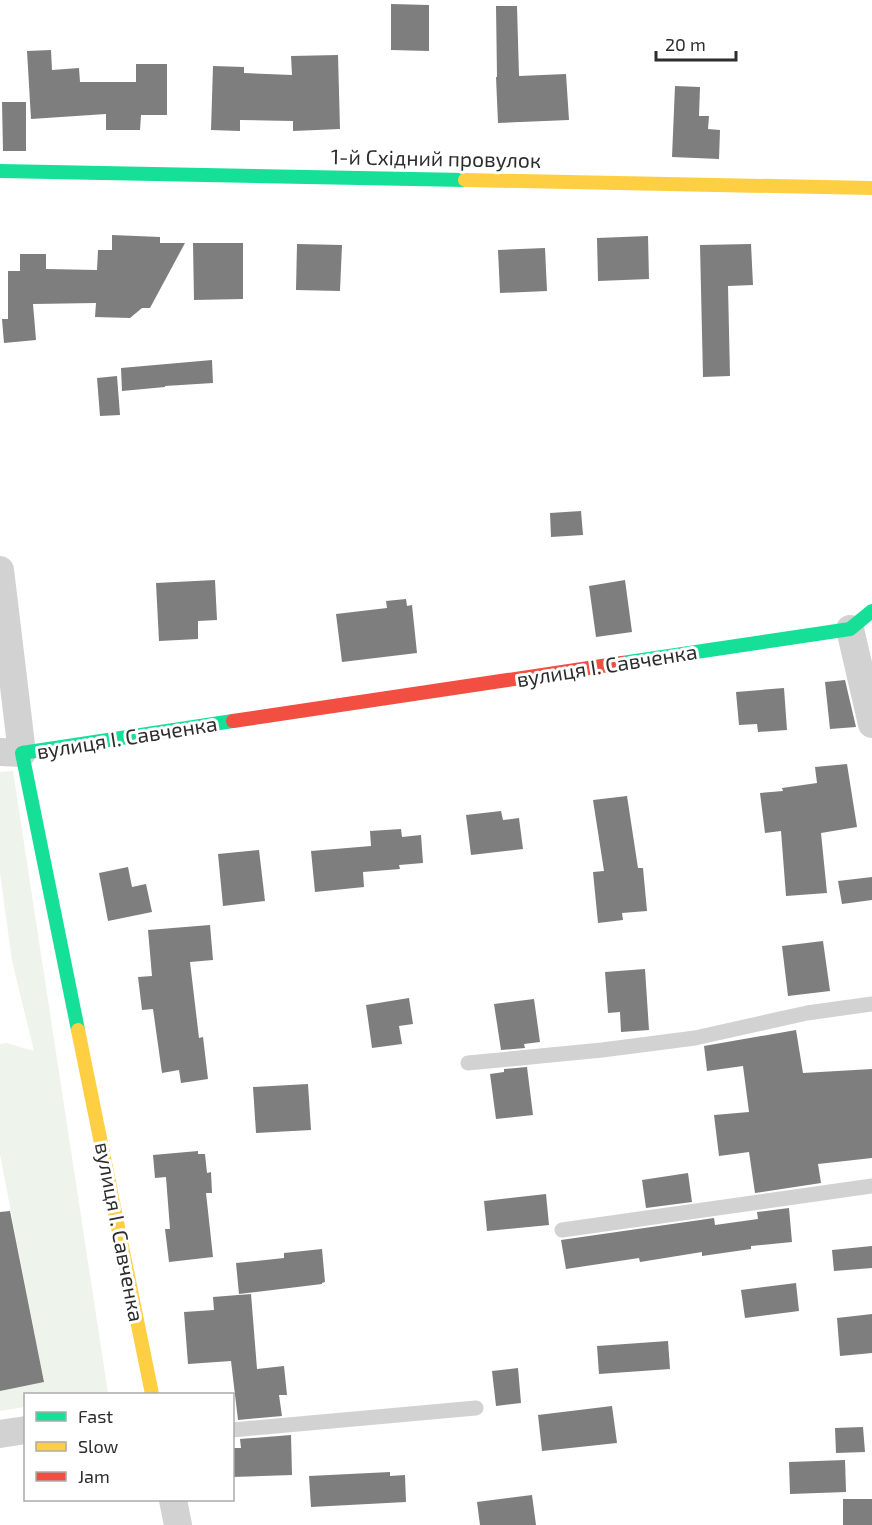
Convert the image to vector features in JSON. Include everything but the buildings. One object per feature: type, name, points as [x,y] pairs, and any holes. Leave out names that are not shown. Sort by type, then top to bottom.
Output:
[{"type":"street","name":"1-й Східний провулок","points":[[0,171],[872,188]]},
{"type":"street","points":[[0,570],[11,753]]},
{"type":"street","points":[[872,611],[850,629],[872,724]]},
{"type":"street","name":"вулиця І. Савченка","points":[[152,1393],[11,753],[850,629]]},
{"type":"street","points":[[0,1434],[24,1430]]},
{"type":"street","points":[[173,1501],[178,1525]]},
{"type":"lane","points":[[468,1063],[695,1038],[807,1013],[872,1004]]},
{"type":"lane","points":[[562,1230],[872,1186]]},
{"type":"lane","points":[[234,1430],[476,1408]]},
{"type":"shaded area","points":[[13,771],[108,1393],[24,1393],[24,1407],[0,1411],[0,1389],[44,1382],[0,1155],[0,1044],[7,1043],[34,1051],[12,961],[0,873],[0,772]]},
{"type":"traffic: fast","points":[[0,171],[465,180]]},
{"type":"traffic: fast","points":[[622,663],[850,629],[872,611]]},
{"type":"traffic: fast","points":[[78,1030],[22,753],[233,721]]},
{"type":"traffic: slow","points":[[465,180],[872,188]]},
{"type":"traffic: slow","points":[[78,1030],[152,1393]]},
{"type":"traffic: jam","points":[[233,721],[622,663]]}]
